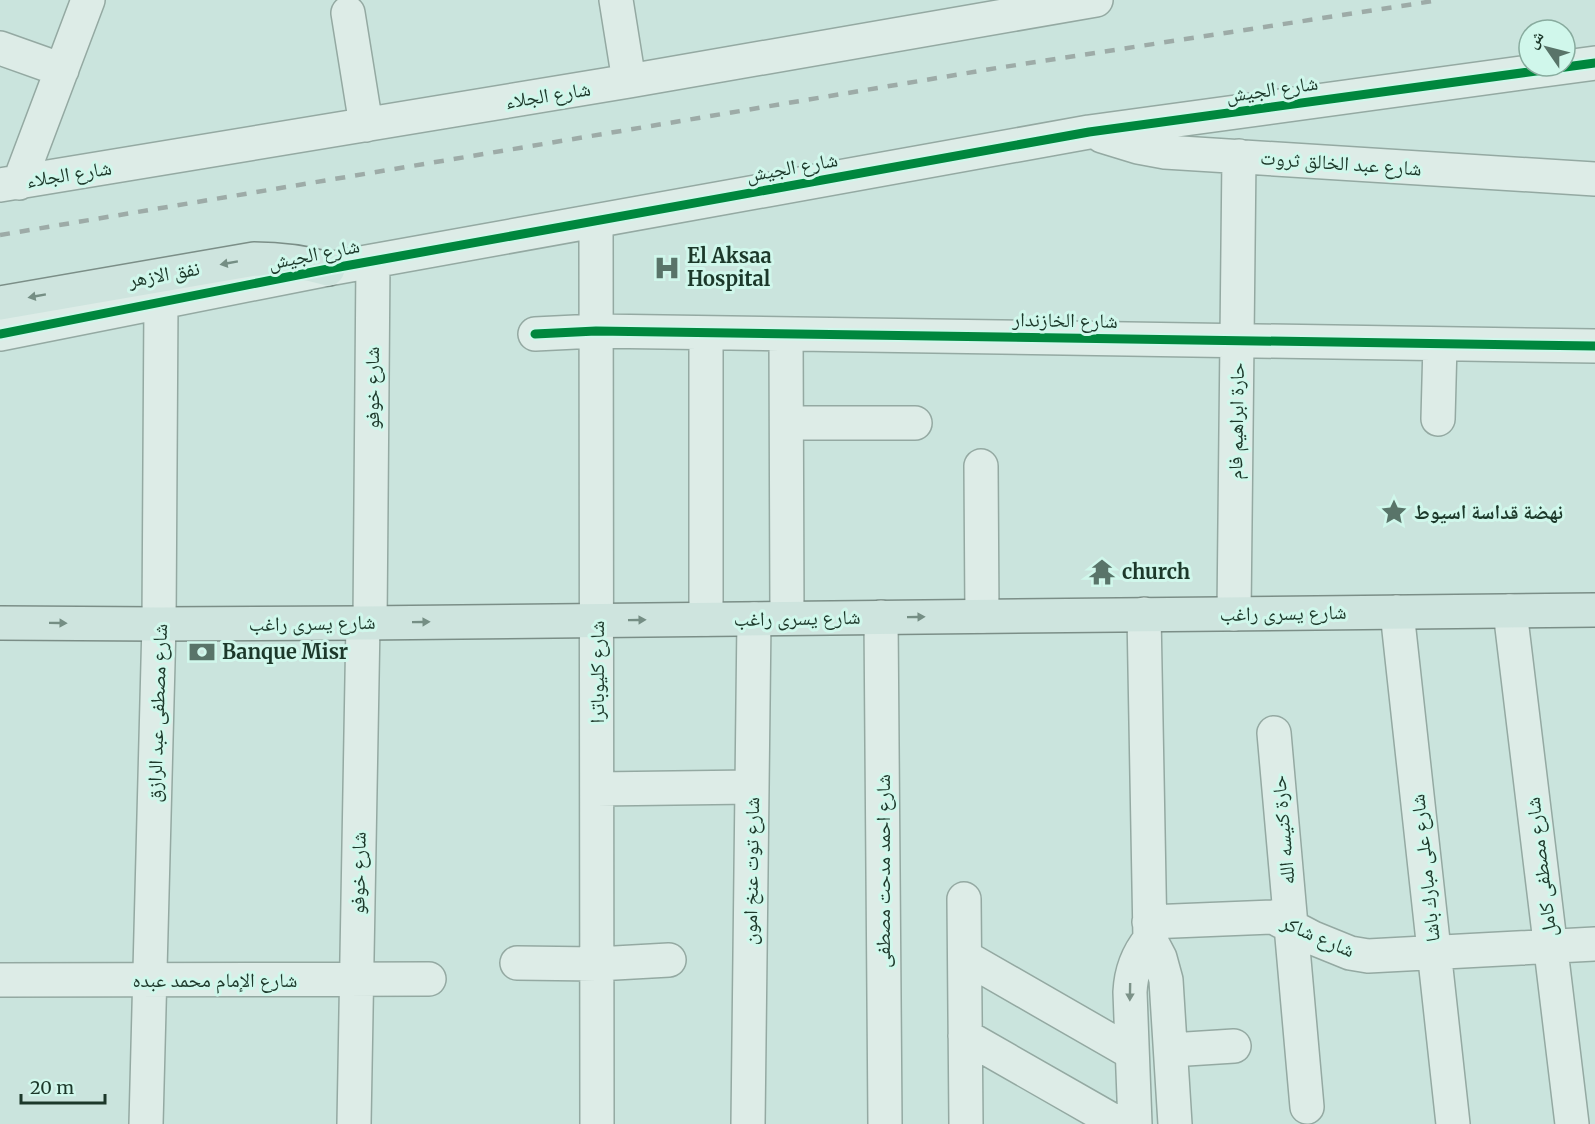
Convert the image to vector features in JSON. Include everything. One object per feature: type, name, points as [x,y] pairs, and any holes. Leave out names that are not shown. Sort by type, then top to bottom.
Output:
[{"type":"main road","name":"نفق الازهر","points":[[0,303],[254,259],[280,259],[328,269]]},
{"type":"main road","name":"شارع يسرى راغب","points":[[0,623],[366,623],[1595,610]]},
{"type":"street","points":[[9,184],[62,70],[88,0]]},
{"type":"street","points":[[616,0],[629,81]]},
{"type":"street","name":"شارع الجلاء","points":[[9,184],[629,81],[1096,0]]},
{"type":"street","points":[[348,13],[366,125]]},
{"type":"street","points":[[0,48],[62,70]]},
{"type":"street","name":"شارع الجيش","points":[[0,334],[328,269],[1089,132],[1595,63]]},
{"type":"street","name":"شارع عبد الخالق ثروت","points":[[1089,132],[1138,147],[1165,152],[1595,179]]},
{"type":"street","name":"حارة ابراهيم فام","points":[[1234,614],[1239,156]]},
{"type":"street","name":"شارع كليوباترا","points":[[596,221],[597,1124]]},
{"type":"street","name":"شارع خوفو","points":[[354,1124],[373,261]]},
{"type":"street","name":"شارع مصطفى عبد الرازق","points":[[146,1124],[159,624],[161,302]]},
{"type":"street","name":"شارع الخازندار","points":[[536,334],[596,331],[1595,346]]},
{"type":"street","points":[[706,333],[706,619]]},
{"type":"street","points":[[786,334],[787,618]]},
{"type":"street","points":[[1438,419],[1440,344]]},
{"type":"street","points":[[787,423],[915,423]]},
{"type":"street","points":[[981,466],[982,616]]},
{"type":"street","name":"شارع مصطفى كامل","points":[[1510,611],[1572,1124]]},
{"type":"street","name":"شارع على مبارك باشا","points":[[1397,612],[1452,1124]]},
{"type":"street","points":[[1144,614],[1150,930],[1161,958],[1166,980],[1175,1124]]},
{"type":"street","name":"شارع احمد مدحت مصطفى","points":[[881,617],[885,1124]]},
{"type":"street","name":"شارع توت عنخ امون","points":[[748,1124],[754,619]]},
{"type":"street","name":"حارة كنيسه الله","points":[[1274,733],[1307,1107]]},
{"type":"street","points":[[597,789],[752,787]]},
{"type":"street","points":[[964,899],[965,1036],[971,1121]]},
{"type":"street","name":"شارع شاكر","points":[[1150,930],[1268,916],[1313,938],[1359,955],[1368,956],[1595,945]]},
{"type":"street","points":[[1135,1124],[1131,981],[1137,958],[1150,930]]},
{"type":"street","points":[[965,957],[1132,1053]]},
{"type":"street","points":[[517,963],[597,964],[669,960]]},
{"type":"street","name":"شارع الإمام محمد عبده","points":[[0,980],[429,979]]},
{"type":"street","points":[[965,1036],[1119,1124]]},
{"type":"street","points":[[1170,1050],[1234,1046]]},
{"type":"railway","points":[[0,235],[997,68],[1440,0]]},
{"type":"cycle path","points":[[0,334],[328,269],[1089,132],[1595,63]]},
{"type":"cycle path","points":[[535,334],[596,331],[1595,346]]},
{"type":"place","name":"El Aksaa Hospital","points":[[667,268]]},
{"type":"place","name":"نهضة قداسة اسيوط","points":[[1394,512]]},
{"type":"place","name":"church","points":[[1102,572]]},
{"type":"place","name":"Banque Misr","points":[[202,652]]}]
